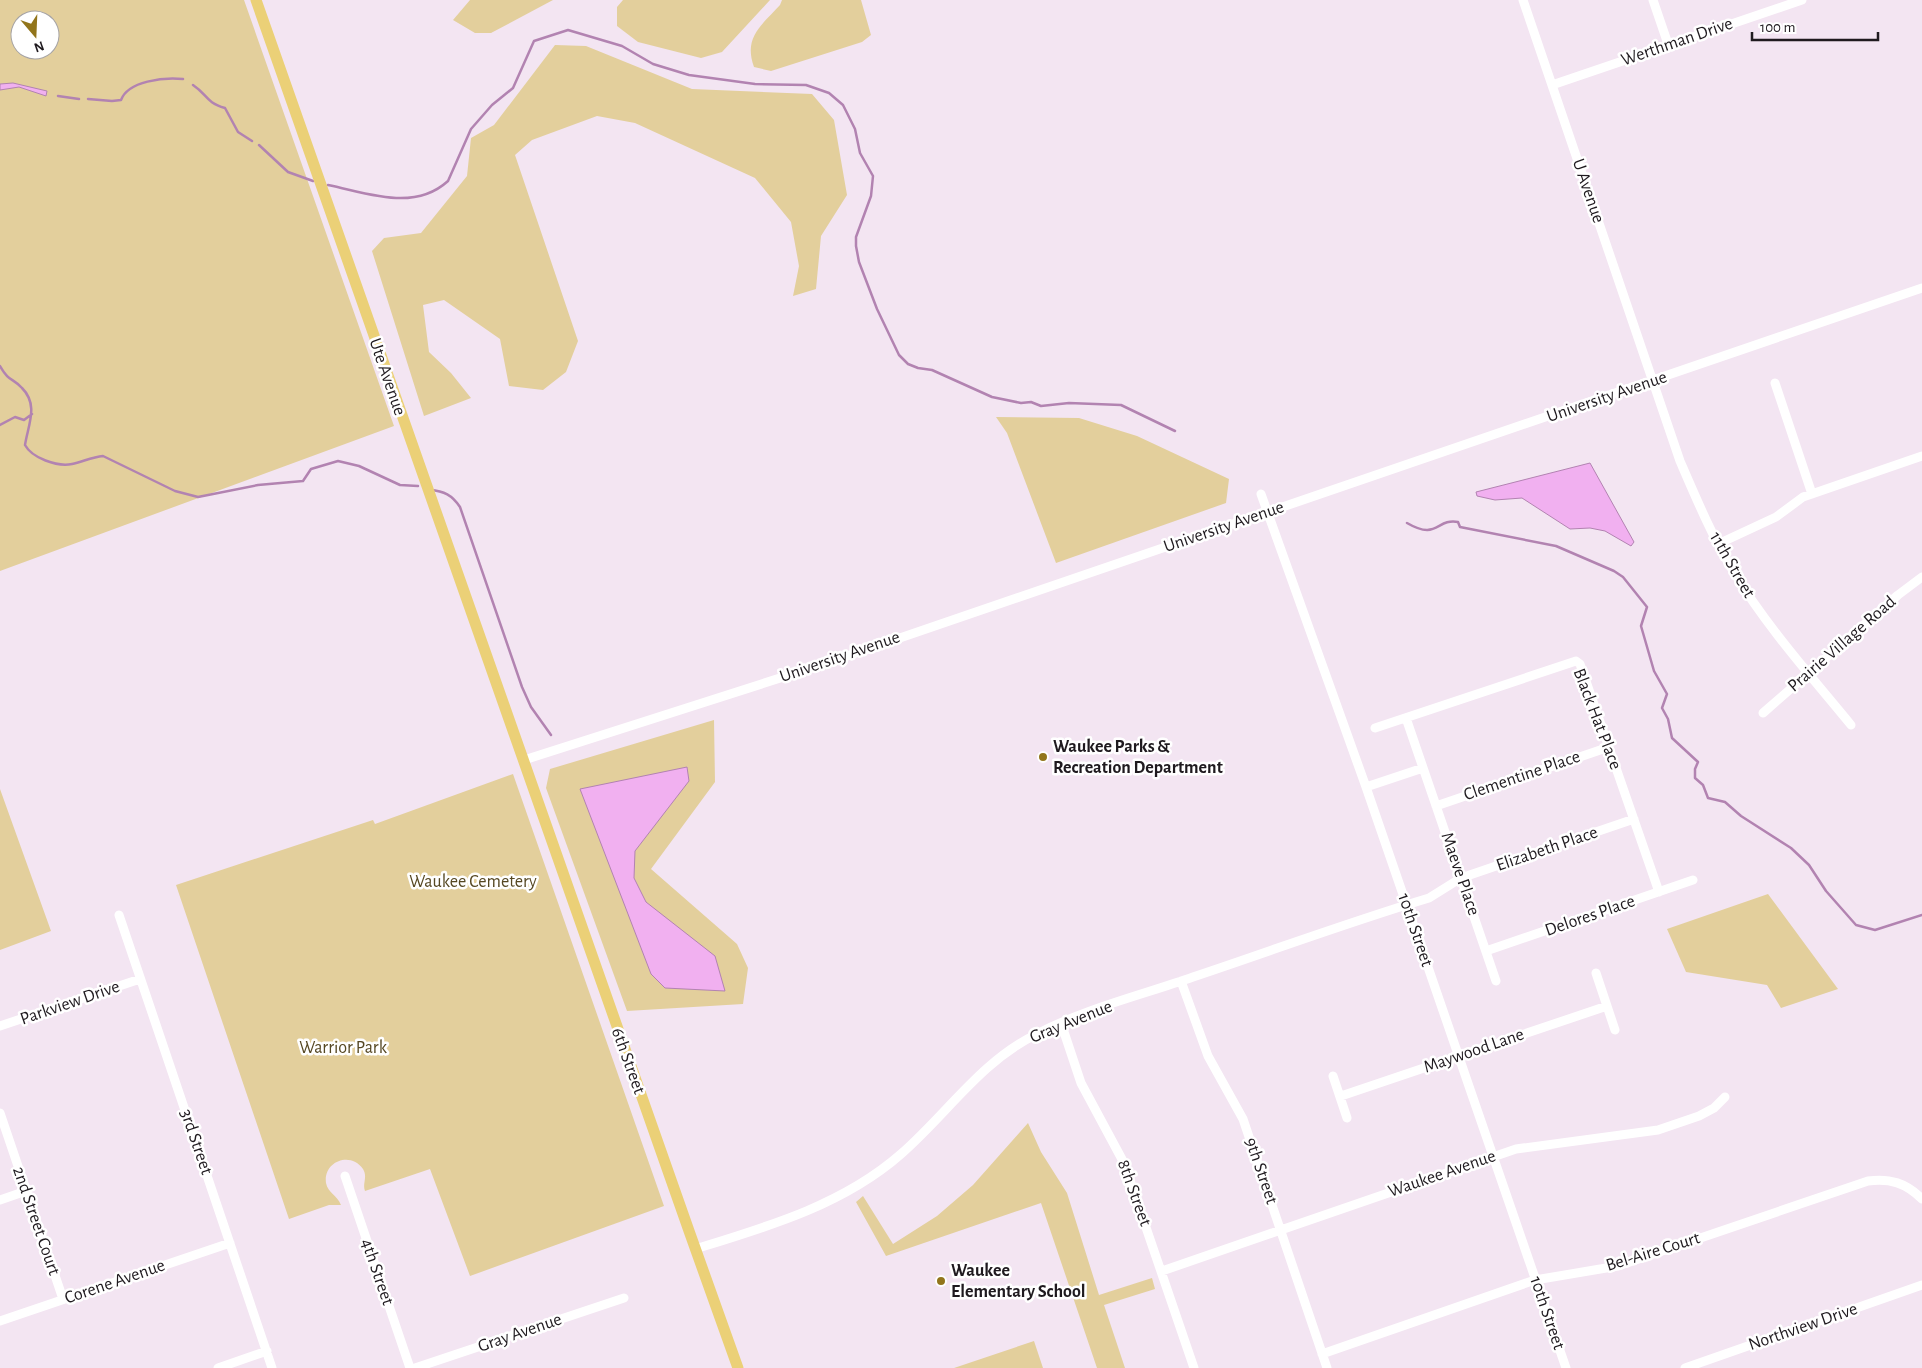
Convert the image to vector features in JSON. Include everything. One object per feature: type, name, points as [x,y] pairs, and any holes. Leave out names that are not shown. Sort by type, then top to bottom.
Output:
[{"type":"main road","name":"Ute Avenue","points":[[256,0],[522,757]]},
{"type":"main road","name":"6th Street","points":[[522,757],[559,869],[738,1368]]},
{"type":"street","name":"U Avenue","points":[[1523,0],[1653,382]]},
{"type":"street","points":[[1653,0],[1668,44]]},
{"type":"street","name":"Werthman Drive","points":[[1552,85],[1802,0]]},
{"type":"street","name":"University Avenue","points":[[522,757],[824,664],[1653,382],[1922,288]]},
{"type":"street","name":"11th Street","points":[[1653,382],[1680,461],[1718,544],[1753,602],[1780,640],[1852,725]]},
{"type":"street","points":[[1774,383],[1812,494]]},
{"type":"street","points":[[1718,544],[1776,517],[1803,497],[1922,456]]},
{"type":"street","name":"10th Street","points":[[1261,494],[1366,787],[1566,1368]]},
{"type":"street","name":"Prairie Village Road","points":[[1763,712],[1898,595],[1922,577]]},
{"type":"street","name":"Black Hat Place","points":[[1375,728],[1576,661],[1580,664],[1659,892]]},
{"type":"street","name":"Maeve Place","points":[[1406,718],[1496,981]]},
{"type":"street","name":"Clementine Place","points":[[1436,806],[1609,747]]},
{"type":"street","points":[[1366,787],[1423,768]]},
{"type":"street","name":"Elizabeth Place","points":[[1406,904],[1429,898],[1461,878],[1634,819]]},
{"type":"street","name":"Delores Place","points":[[1486,952],[1693,880]]},
{"type":"street","name":"Gray Avenue","points":[[695,1249],[821,1205],[867,1179],[900,1155],[943,1114],[978,1075],[1014,1047],[1061,1023],[1406,904]]},
{"type":"street","name":"3rd Street","points":[[119,915],[272,1368]]},
{"type":"street","points":[[1596,973],[1615,1030]]},
{"type":"street","name":"Parkview Drive","points":[[0,1026],[140,979]]},
{"type":"street","name":"9th Street","points":[[1181,981],[1208,1056],[1243,1119],[1327,1368]]},
{"type":"street","name":"Maywood Lane","points":[[1341,1096],[1607,1006]]},
{"type":"street","name":"8th Street","points":[[1061,1023],[1081,1083],[1124,1163],[1194,1368]]},
{"type":"street","points":[[1333,1076],[1347,1118]]},
{"type":"street","name":"Waukee Avenue","points":[[1162,1271],[1516,1149],[1658,1130],[1699,1116],[1714,1108],[1725,1097]]},
{"type":"street","name":"2nd Street Court","points":[[0,1114],[63,1300]]},
{"type":"street","name":"4th Street","points":[[345,1176],[410,1368]]},
{"type":"street","name":"Bel-Aire Court","points":[[1322,1354],[1535,1280],[1618,1266],[1868,1181],[1893,1180],[1906,1186],[1922,1198]]},
{"type":"street","points":[[0,1200],[26,1191]]},
{"type":"street","name":"Corene Avenue","points":[[0,1321],[230,1242]]},
{"type":"street","name":"Northview Drive","points":[[1685,1368],[1922,1285]]},
{"type":"street","name":"Gray Avenue","points":[[415,1368],[624,1298]]},
{"type":"street","points":[[218,1368],[267,1351]]},
{"type":"green space","points":[[0,0],[244,0],[394,426],[0,571]]},
{"type":"green space","points":[[470,0],[553,0],[491,33],[475,33],[453,20]]},
{"type":"green space","points":[[623,0],[770,0],[722,52],[701,58],[638,42],[617,26],[617,7]]},
{"type":"green space","points":[[782,0],[861,0],[871,35],[862,42],[771,71],[754,67],[751,57],[753,39],[761,25],[780,5]]},
{"type":"green space","points":[[555,45],[586,46],[692,89],[812,94],[834,120],[847,195],[821,236],[816,289],[793,296],[799,266],[791,222],[755,178],[635,123],[597,116],[532,140],[515,155],[578,341],[566,372],[543,390],[509,386],[500,339],[444,300],[423,305],[429,352],[451,373],[471,398],[424,416],[372,251],[384,238],[421,233],[467,176],[471,138],[494,125]]},
{"type":"green space","points":[[996,417],[1079,418],[1137,436],[1229,479],[1226,503],[1056,563],[1007,433]]},
{"type":"green space","points":[[714,720],[715,782],[651,869],[737,944],[748,968],[743,1004],[627,1011],[546,788],[550,769]]},
{"type":"green space","points":[[513,774],[664,1206],[470,1276],[430,1169],[365,1191],[363,1169],[352,1160],[339,1161],[329,1169],[326,1175],[326,1183],[341,1205],[329,1205],[289,1219],[176,885],[373,820],[375,824]]},
{"type":"green space","points":[[0,789],[51,931],[0,950]]},
{"type":"green space","points":[[1768,894],[1838,989],[1781,1008],[1767,985],[1686,972],[1667,929]]},
{"type":"green space","points":[[1028,1123],[1041,1152],[1067,1193],[1099,1295],[1152,1278],[1155,1289],[1104,1305],[1125,1368],[1097,1368],[1041,1203],[886,1256],[856,1202],[863,1196],[893,1244],[937,1216],[973,1185]]},
{"type":"green space","points":[[1034,1341],[1043,1368],[954,1368]]},
{"type":"shaded area","points":[[13,83],[47,91],[46,96],[19,87],[0,90],[0,84]]},
{"type":"shaded area","points":[[1590,463],[1634,542],[1631,546],[1605,531],[1590,528],[1570,529],[1522,498],[1495,500],[1477,496],[1476,492]]},
{"type":"shaded area","points":[[687,767],[689,781],[635,851],[634,878],[646,902],[715,956],[725,991],[665,988],[651,974],[580,789]]},
{"type":"waterway","points":[[328,185],[390,198],[421,196],[435,190],[448,181],[471,129],[492,105],[513,88],[534,41],[568,30],[622,46],[653,64],[689,75],[755,84],[806,85],[829,93],[843,105],[855,129],[860,153],[873,176],[871,196],[856,237],[856,246],[859,262],[877,309],[899,355],[908,364],[932,370],[992,397],[1021,403],[1031,402],[1041,406],[1069,403],[1121,405],[1175,431]]},
{"type":"waterway","points":[[88,99],[121,100],[131,88],[139,84],[157,80],[183,79]]},
{"type":"waterway","points":[[193,85],[210,101],[225,108],[238,132],[252,141]]},
{"type":"waterway","points":[[58,96],[79,99]]},
{"type":"waterway","points":[[259,145],[288,172],[313,181]]},
{"type":"waterway","points":[[0,366],[6,375],[22,388],[30,401],[31,415],[25,445],[33,454],[52,463],[66,465],[103,456],[175,491],[198,497],[258,485],[303,481],[311,469],[338,461],[359,466],[400,485],[418,486]]},
{"type":"waterway","points":[[0,425],[15,417],[24,420],[32,414]]},
{"type":"waterway","points":[[430,490],[447,494],[460,507],[522,687],[531,707],[551,735]]},
{"type":"waterway","points":[[1407,523],[1417,528],[1431,530],[1445,523],[1458,522],[1460,527],[1556,546],[1614,571],[1623,577],[1647,607],[1641,626],[1654,671],[1667,694],[1662,708],[1668,719],[1672,738],[1698,762],[1695,769],[1695,778],[1703,785],[1708,798],[1725,802],[1741,816],[1791,848],[1809,865],[1826,891],[1856,925],[1875,930],[1922,915]]},
{"type":"place","name":"Waukee Parks & Recreation Department","points":[[1043,757]]},
{"type":"place","name":"Waukee Elementary School","points":[[941,1281]]},
{"type":"park label","name":"Waukee Cemetery","points":[[473,882]]},
{"type":"park label","name":"Warrior Park","points":[[343,1048]]}]
